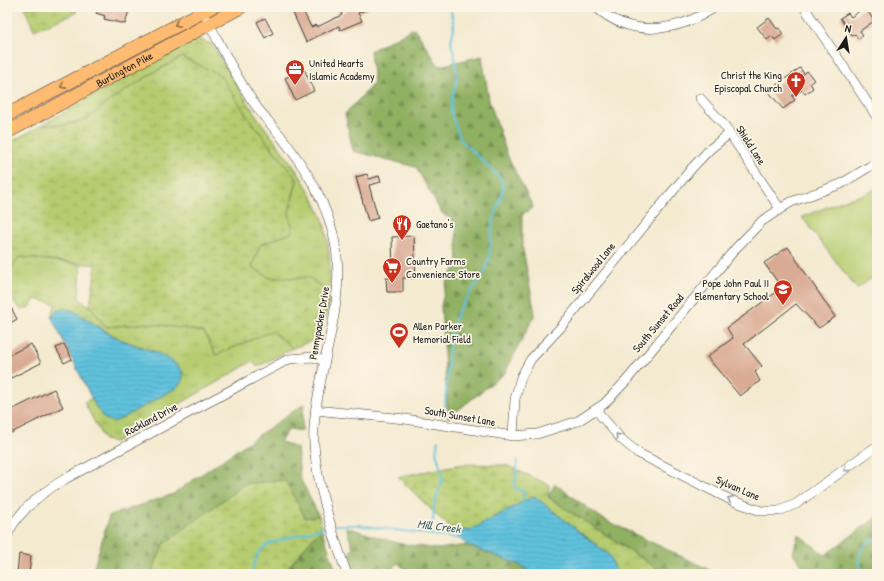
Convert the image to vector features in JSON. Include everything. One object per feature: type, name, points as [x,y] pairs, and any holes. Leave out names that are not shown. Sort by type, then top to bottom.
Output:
[{"type":"highway","name":"Burlington Pike","points":[[7,132],[241,7]]},
{"type":"highway","name":"Burlington Pike","points":[[7,115],[208,10]]},
{"type":"street","points":[[596,7],[624,24],[654,29],[665,29],[685,24],[715,7]]},
{"type":"street","points":[[804,7],[877,117]]},
{"type":"street","name":"Pennypacker Drive","points":[[208,10],[209,24],[249,97],[303,167],[318,192],[328,219],[337,261],[338,290],[315,410],[314,442],[318,472],[328,515],[346,574]]},
{"type":"street","name":"Shield Lane","points":[[700,98],[713,112],[729,134],[780,209]]},
{"type":"street","name":"Spiralwood Lane","points":[[513,436],[515,399],[521,377],[530,359],[561,327],[692,168],[710,149],[729,134]]},
{"type":"street","name":"South Sunset Road","points":[[596,410],[626,380],[745,238],[790,202],[841,184],[877,162]]},
{"type":"street","name":"Rockland Drive","points":[[7,535],[14,522],[32,502],[53,486],[289,359],[313,358],[324,361]]},
{"type":"street","name":"South Sunset Lane","points":[[315,410],[406,419],[513,436],[537,434],[559,428],[578,421],[596,410]]},
{"type":"street","name":"Sylvan Lane","points":[[596,410],[621,439],[638,453],[733,501],[761,511],[779,510],[796,504],[877,446]]},
{"type":"green space","points":[[24,7],[77,7],[76,13],[34,30]]},
{"type":"green space","points":[[414,28],[439,66],[482,56],[489,100],[508,157],[533,207],[522,215],[522,244],[535,314],[505,373],[448,418],[441,306],[447,280],[458,263],[456,225],[441,212],[416,167],[353,151],[345,114],[374,83],[370,51]]},
{"type":"green space","points":[[198,39],[212,44],[247,102],[294,166],[315,202],[321,215],[327,236],[330,274],[328,308],[324,289],[310,278],[270,278],[252,267],[260,245],[293,232],[289,212],[297,180],[250,120],[182,57],[151,74],[108,102],[87,119],[65,125],[42,125],[175,49]]},
{"type":"green space","points":[[182,57],[220,75],[250,120],[297,180],[289,212],[293,232],[260,245],[252,267],[270,278],[310,278],[324,289],[328,308],[317,339],[293,348],[272,331],[216,355],[204,332],[149,323],[106,327],[90,306],[96,265],[19,257],[7,273],[7,144],[42,125],[65,125],[87,119],[108,102],[151,74]]},
{"type":"green space","points":[[877,188],[877,274],[857,289],[802,217],[847,199],[866,194]]},
{"type":"green space","points":[[19,257],[81,264],[79,299],[90,306],[106,327],[149,323],[204,332],[216,355],[272,330],[293,348],[257,367],[253,361],[115,442],[104,440],[84,402],[92,398],[97,409],[113,422],[176,388],[178,366],[156,352],[119,339],[72,310],[59,310],[51,316],[56,304],[35,299],[30,307],[21,310],[9,296],[7,296],[7,273]]},
{"type":"green space","points":[[304,404],[302,431],[289,429],[280,442],[297,448],[300,478],[319,516],[164,544],[151,574],[92,574],[109,516],[173,494]]},
{"type":"green space","points":[[462,464],[506,465],[549,485],[548,497],[665,574],[617,574],[610,556],[534,496],[469,531],[450,528],[398,477]]},
{"type":"green space","points":[[285,480],[305,518],[319,516],[322,530],[314,536],[286,570],[285,574],[151,574],[164,544],[245,484]]},
{"type":"green space","points":[[555,484],[603,519],[718,574],[665,574],[548,497]]},
{"type":"green space","points":[[877,517],[877,574],[808,574],[793,553],[798,534],[825,555]]},
{"type":"green space","points":[[346,527],[397,543],[437,549],[467,545],[520,565],[533,574],[410,574],[398,563],[388,574],[355,574],[347,557],[353,548]]},
{"type":"green space","points":[[322,530],[337,574],[285,574],[314,536]]},
{"type":"water","points":[[59,310],[72,310],[120,339],[162,355],[177,365],[183,372],[182,382],[176,388],[121,419],[113,422],[105,419],[97,409],[51,316]]},
{"type":"water","points":[[534,496],[610,556],[617,574],[533,574],[520,565],[467,545],[450,528],[469,531]]},
{"type":"building","points":[[98,7],[130,7],[125,24],[104,19],[105,16],[96,13]]},
{"type":"building","points":[[354,7],[372,7],[358,13],[362,21],[340,30],[339,26],[306,42],[293,13],[302,9],[311,27],[316,25],[317,27],[342,15],[341,13]]},
{"type":"building","points":[[865,7],[874,21],[860,31],[863,35],[858,39],[855,34],[852,36],[840,18],[848,13],[851,17]]},
{"type":"building","points":[[265,18],[273,33],[265,38],[257,22]]},
{"type":"building","points":[[769,18],[777,29],[779,28],[783,34],[775,40],[772,36],[767,40],[757,27]]},
{"type":"building","points":[[800,68],[804,74],[807,71],[814,80],[810,83],[813,88],[805,94],[802,90],[792,96],[795,100],[783,109],[768,91]]},
{"type":"building","points":[[304,69],[314,91],[295,100],[285,78]]},
{"type":"building","points":[[367,174],[369,179],[379,176],[381,182],[369,185],[378,218],[368,221],[356,177]]},
{"type":"building","points":[[414,236],[416,278],[403,278],[403,292],[387,292],[386,278],[393,278],[392,237]]},
{"type":"building","points":[[788,247],[835,317],[819,328],[796,304],[744,344],[762,366],[755,372],[760,381],[740,396],[707,357],[733,338],[727,328],[782,288],[764,263]]},
{"type":"building","points":[[7,300],[17,319],[7,325]]},
{"type":"building","points":[[31,344],[41,363],[7,380],[7,356]]},
{"type":"building","points":[[64,344],[72,359],[64,363],[56,348]]},
{"type":"building","points":[[54,389],[63,407],[7,435],[7,412]]},
{"type":"building","points":[[19,554],[31,556],[29,574],[17,574]]},
{"type":"waterway","points":[[445,407],[450,335],[458,311],[484,273],[489,260],[493,221],[503,191],[503,183],[499,177],[460,139],[451,112],[451,104],[457,79],[455,58],[451,43],[454,27],[450,7]]},
{"type":"waterway","points":[[431,535],[435,502],[442,481],[442,473],[436,452],[438,440]]},
{"type":"waterway","points":[[517,460],[517,475],[514,485],[517,490],[524,491],[523,503]]},
{"type":"waterway","name":"Mill Creek","points":[[335,525],[358,525],[463,539]]},
{"type":"waterway","name":"Mill Creek","points":[[251,574],[258,553],[268,544],[328,526]]},
{"type":"waterway","points":[[864,574],[860,563],[861,552],[866,543],[877,538]]},
{"type":"place","name":"United Hearts Islamic Academy","points":[[295,86]]},
{"type":"place","name":"Christ the King Episcopal Church","points":[[796,98]]},
{"type":"place","name":"Gaetano's","points":[[402,241]]},
{"type":"place","name":"Country Farms Convenience Store","points":[[392,284]]},
{"type":"place","name":"Pope John Paul II Elementary School","points":[[783,306]]},
{"type":"place","name":"Allen Parker Memorial Field","points":[[399,349]]}]
